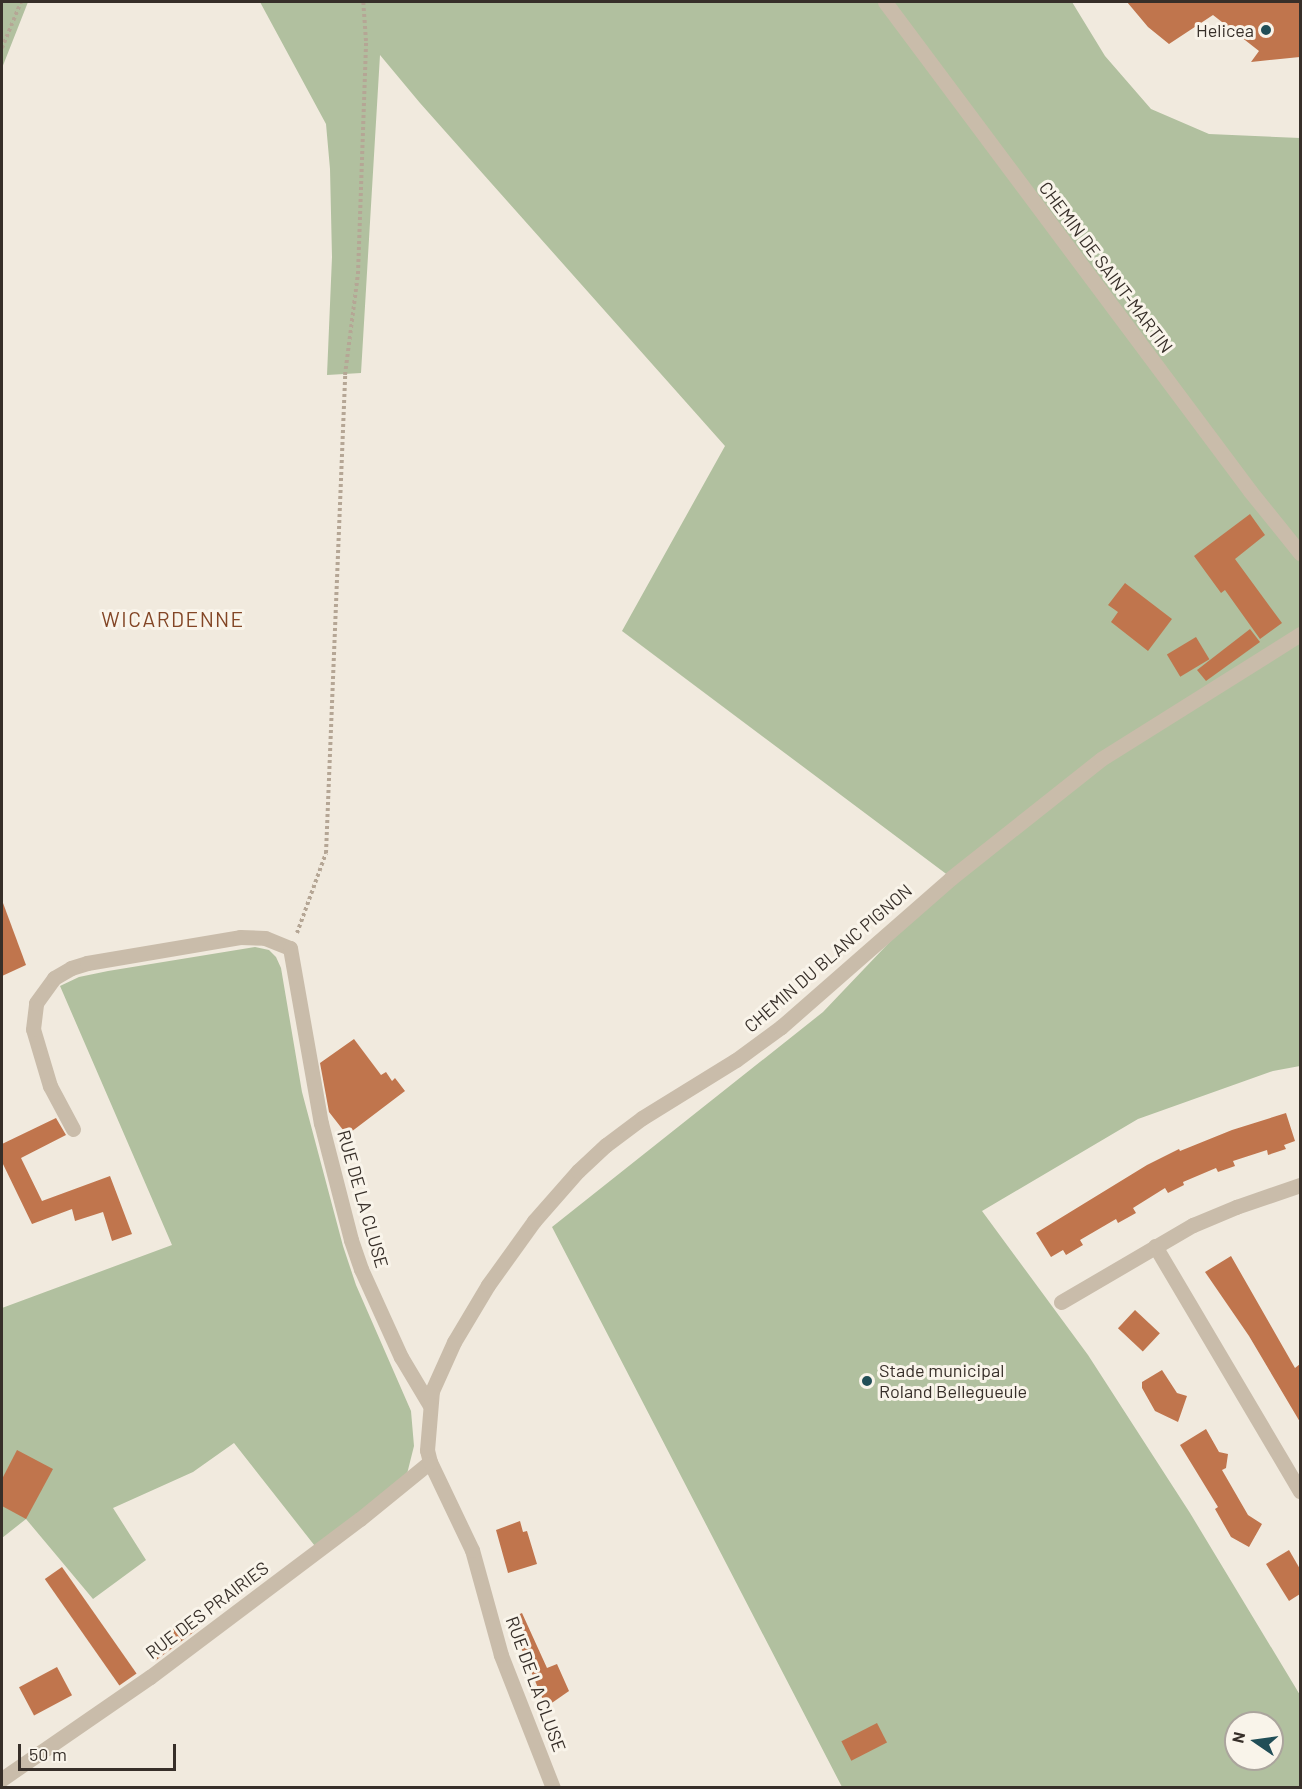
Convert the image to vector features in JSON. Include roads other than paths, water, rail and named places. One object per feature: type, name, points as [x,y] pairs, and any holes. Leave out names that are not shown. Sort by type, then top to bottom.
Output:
[{"type":"street","name":"CHEMIN DE SAINT-MARTIN","points":[[885,2],[1250,491],[1300,553]]},
{"type":"street","name":"CHEMIN DU BLANC PIGNON","points":[[429,1404],[454,1342],[488,1285],[553,1199],[606,1145],[642,1118],[736,1060],[774,1033],[951,878],[1101,759],[1300,634]]},
{"type":"street","name":"RUE DE LA CLUSE","points":[[73,1129],[50,1086],[33,1029],[33,1010],[46,985],[61,973],[87,963],[240,937],[265,938],[290,948],[306,1051],[321,1123],[351,1240],[361,1269],[401,1357],[429,1404],[427,1450],[430,1462],[472,1550],[501,1655],[553,1788]]},
{"type":"street","points":[[1060,1302],[1155,1246],[1214,1216],[1300,1185]]},
{"type":"street","points":[[1155,1246],[1300,1491]]},
{"type":"street","name":"RUE DES PRAIRIES","points":[[2,1779],[150,1677],[360,1519],[430,1462]]},
{"type":"place","name":"Helicea","points":[[1266,30]]},
{"type":"place","name":"Stade municipal Roland Bellegueule","points":[[867,1381]]},
{"type":"district","name":"WICARDENNE","points":[[173,619]]}]
